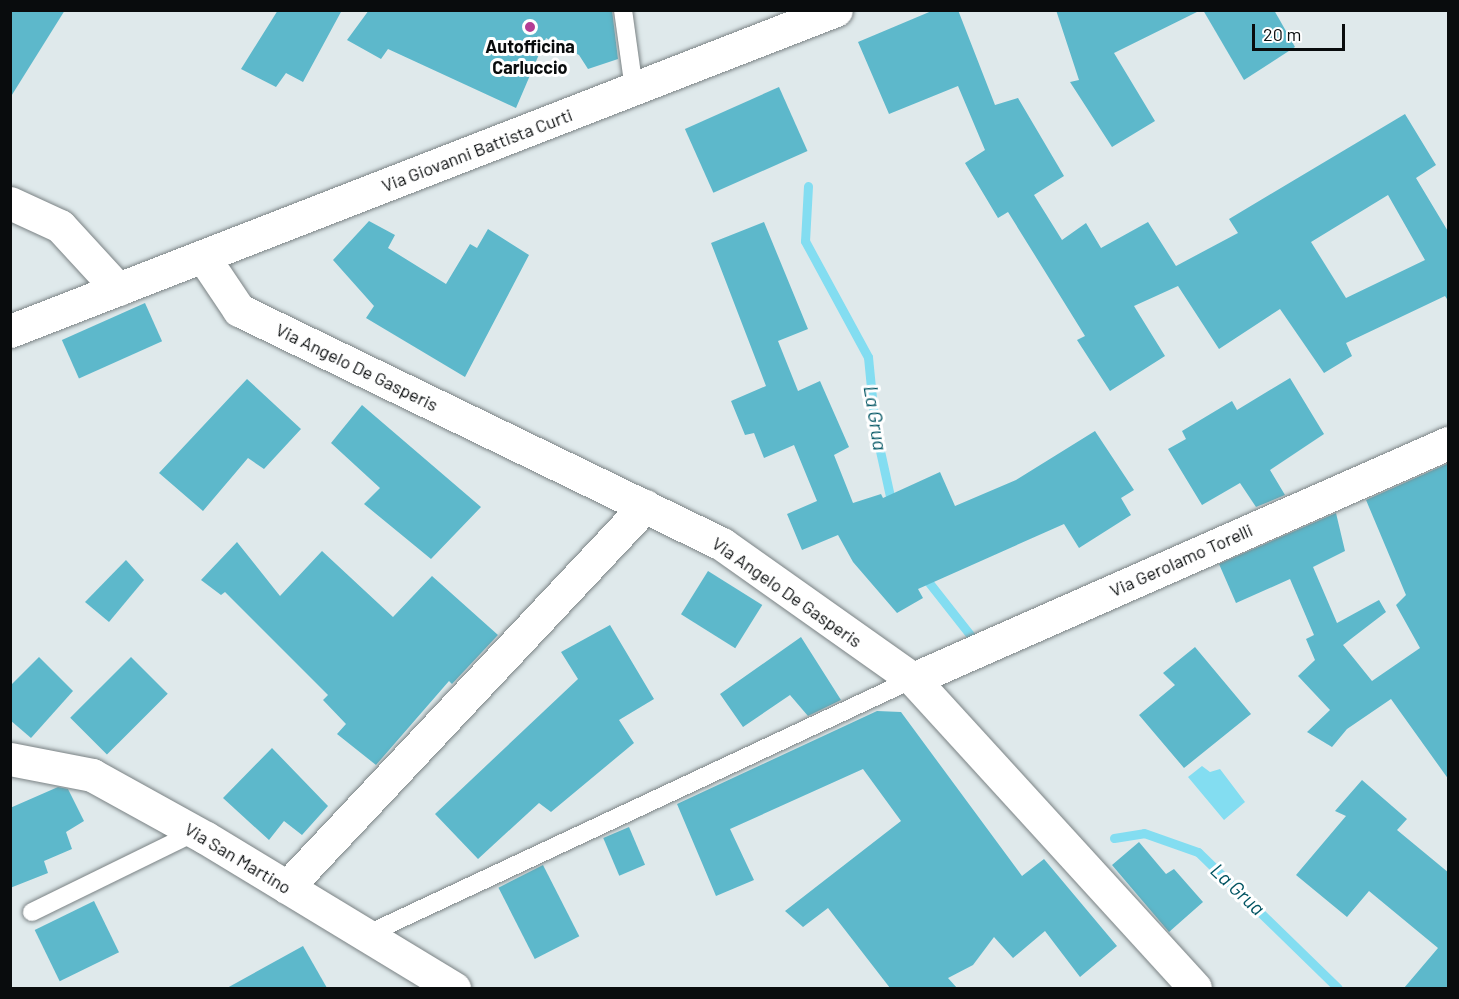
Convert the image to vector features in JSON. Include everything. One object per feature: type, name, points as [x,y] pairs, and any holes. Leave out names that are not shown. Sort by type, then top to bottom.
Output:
[{"type":"street","name":"Via Giovanni Battista Curti","points":[[10,331],[204,258],[836,10]]},
{"type":"street","points":[[10,203],[60,226],[118,289]]},
{"type":"street","name":"Via Angelo De Gasperis","points":[[204,258],[239,310],[722,544],[914,680],[1196,988]]},
{"type":"street","name":"Via Gerolamo Torelli","points":[[914,680],[1449,443]]},
{"type":"street","points":[[287,887],[645,506]]},
{"type":"street","name":"Via San Martino","points":[[10,759],[92,775],[195,832],[454,988]]},
{"type":"lane","points":[[623,10],[634,89]]},
{"type":"lane","points":[[366,935],[914,680]]},
{"type":"lane","points":[[32,912],[195,832]]},
{"type":"water","points":[[1202,766],[1210,772],[1220,769],[1245,802],[1224,820],[1188,777]]},
{"type":"building","points":[[10,10],[65,10],[10,98]]},
{"type":"building","points":[[278,10],[342,10],[303,82],[286,73],[276,87],[241,69]]},
{"type":"building","points":[[369,10],[612,10],[618,59],[588,69],[579,55],[546,38],[516,108],[388,49],[381,59],[347,40]]},
{"type":"building","points":[[934,10],[958,10],[995,105],[1018,98],[1064,176],[1034,195],[1062,240],[1086,223],[1101,248],[1148,222],[1176,266],[1238,233],[1229,219],[1405,114],[1436,165],[1416,178],[1449,233],[1449,302],[1445,296],[1346,343],[1352,356],[1324,373],[1280,309],[1219,349],[1178,286],[1134,306],[1165,356],[1110,391],[1077,340],[1085,336],[1008,212],[998,218],[965,163],[985,150],[958,86],[889,114],[858,42]],"holes":[[[1388,195],[1425,260],[1346,298],[1311,242]]]},
{"type":"building","points":[[1056,10],[1201,10],[1114,53],[1155,121],[1112,147],[1070,82],[1079,80]]},
{"type":"building","points":[[1203,10],[1274,10],[1295,47],[1244,80]]},
{"type":"building","points":[[779,87],[807,151],[713,193],[685,129]]},
{"type":"building","points":[[369,221],[395,235],[388,248],[446,284],[470,244],[477,248],[488,229],[529,255],[465,377],[366,318],[374,306],[333,260]]},
{"type":"building","points":[[764,222],[808,329],[778,341],[798,391],[820,381],[849,447],[834,455],[853,503],[881,494],[883,498],[940,472],[955,506],[1016,480],[1095,431],[1134,490],[1121,498],[1131,515],[1079,548],[1064,524],[918,589],[923,598],[897,613],[853,562],[838,535],[802,550],[787,514],[817,501],[794,445],[764,458],[754,433],[745,435],[731,401],[766,386],[711,243]]},
{"type":"building","points":[[145,303],[162,341],[79,378],[62,340]]},
{"type":"building","points":[[1290,378],[1324,434],[1270,470],[1285,495],[1256,507],[1240,483],[1202,505],[1168,449],[1186,439],[1182,431],[1232,401],[1237,410]]},
{"type":"building","points":[[247,379],[301,429],[264,469],[248,458],[203,511],[159,473]]},
{"type":"building","points":[[362,405],[481,507],[431,559],[364,504],[380,488],[331,443]]},
{"type":"building","points":[[1449,463],[1449,780],[1391,699],[1347,729],[1332,747],[1307,732],[1330,710],[1298,676],[1315,660],[1306,639],[1314,635],[1290,579],[1236,603],[1219,564],[1336,513],[1345,551],[1313,567],[1337,623],[1379,600],[1386,612],[1343,645],[1372,681],[1420,648],[1396,605],[1406,595],[1366,500]]},
{"type":"building","points":[[237,542],[280,596],[322,551],[393,617],[432,576],[498,635],[452,684],[449,681],[376,765],[337,734],[346,724],[323,700],[328,695],[225,592],[221,595],[201,580]]},
{"type":"building","points":[[126,560],[144,580],[109,622],[85,602]]},
{"type":"building","points":[[708,571],[762,605],[735,648],[681,614]]},
{"type":"building","points":[[610,625],[654,699],[619,720],[634,743],[551,812],[539,803],[478,859],[435,814],[578,679],[561,652]]},
{"type":"building","points":[[801,637],[841,700],[808,716],[790,695],[743,727],[720,694]]},
{"type":"building","points":[[1195,647],[1251,714],[1184,768],[1139,715],[1175,685],[1163,673]]},
{"type":"building","points":[[39,657],[73,691],[31,738],[10,720],[10,686]]},
{"type":"building","points":[[131,657],[168,694],[107,755],[70,718]]},
{"type":"building","points":[[877,711],[901,712],[1022,876],[1044,859],[1117,946],[1080,977],[1045,931],[1013,958],[994,937],[973,965],[948,978],[957,988],[890,988],[828,908],[803,927],[785,911],[901,821],[863,769],[730,829],[754,880],[716,896],[677,804]]},
{"type":"building","points":[[272,748],[328,806],[302,835],[284,821],[269,840],[223,798]]},
{"type":"building","points":[[1362,780],[1407,819],[1397,830],[1449,873],[1449,988],[1404,988],[1438,948],[1369,891],[1347,917],[1296,875],[1346,816],[1335,811]]},
{"type":"building","points":[[58,787],[68,789],[84,821],[66,832],[72,849],[44,861],[48,873],[10,888],[10,808]]},
{"type":"building","points":[[629,827],[645,865],[619,876],[603,838]]},
{"type":"building","points":[[1139,842],[1166,874],[1174,869],[1203,902],[1169,932],[1112,865]]},
{"type":"building","points":[[543,865],[579,936],[535,959],[498,888]]},
{"type":"building","points":[[94,901],[119,952],[60,981],[35,930]]},
{"type":"building","points":[[303,946],[327,988],[227,988]]},
{"type":"waterway","name":"La Grua","points":[[808,186],[805,241],[868,357],[875,428],[892,505]]},
{"type":"waterway","name":"La Grua","points":[[923,575],[975,641]]},
{"type":"waterway","name":"La Grua","points":[[1114,838],[1144,833],[1198,852],[1338,988]]},
{"type":"place","name":"Autofficina Carluccio","points":[[530,27]]}]
